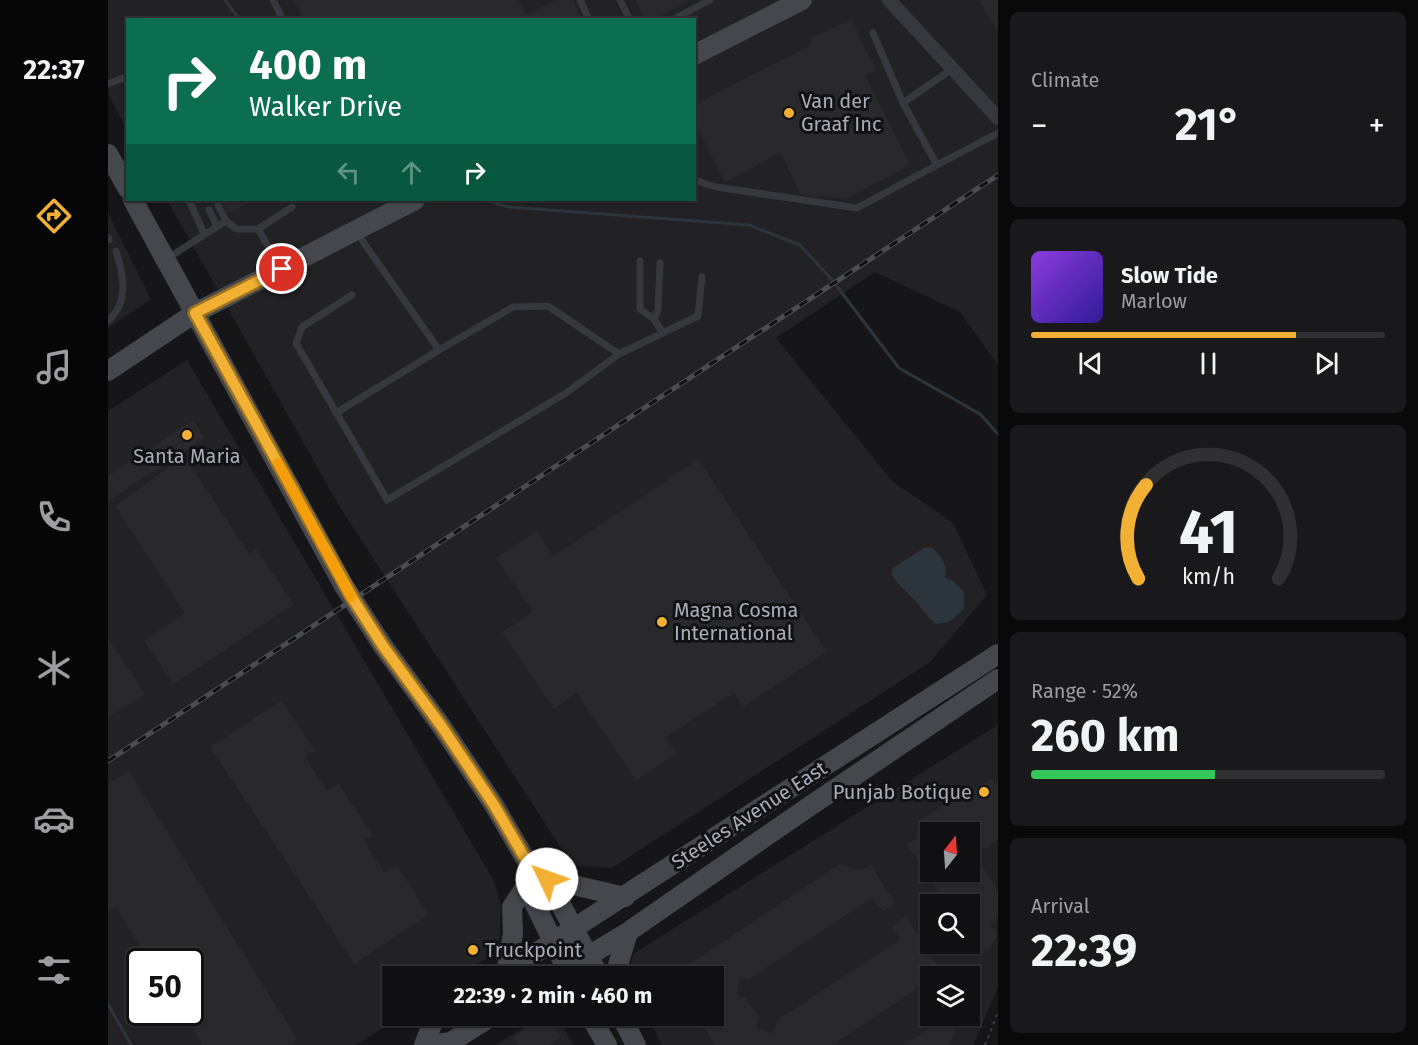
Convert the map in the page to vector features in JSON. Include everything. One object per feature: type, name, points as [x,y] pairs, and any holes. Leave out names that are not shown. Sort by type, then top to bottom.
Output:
[{"type":"main road","points":[[696,53],[802,0]]},
{"type":"main road","points":[[108,154],[126,186]]},
{"type":"main road","points":[[134,201],[344,586],[383,646],[488,795],[529,865],[547,879],[594,966]]},
{"type":"main road","points":[[108,371],[195,313],[414,201]]},
{"type":"main road","name":"Steeles Avenue East","points":[[516,966],[998,654]]},
{"type":"main road","name":"Steeles Avenue East","points":[[575,966],[998,679]]},
{"type":"main road","points":[[505,966],[513,934],[512,907],[525,886],[529,865]]},
{"type":"main road","points":[[547,879],[625,897]]},
{"type":"main road","points":[[525,886],[553,943],[561,966]]},
{"type":"main road","points":[[618,966],[627,932]]},
{"type":"main road","points":[[424,1045],[431,1026]]},
{"type":"main road","points":[[432,1045],[451,1042],[476,1026]]},
{"type":"main road","points":[[596,1026],[607,1045]]},
{"type":"main road","points":[[627,1026],[636,1045]]},
{"type":"street","points":[[889,0],[998,118]]},
{"type":"lane","points":[[273,0],[282,18]]},
{"type":"lane","points":[[580,0],[588,18]]},
{"type":"lane","points":[[620,0],[629,18]]},
{"type":"lane","points":[[676,18],[710,0]]},
{"type":"lane","points":[[873,33],[903,103],[937,165]]},
{"type":"lane","points":[[903,103],[952,69]]},
{"type":"lane","points":[[108,84],[126,77]]},
{"type":"lane","points":[[696,181],[716,187],[857,208],[998,133]]},
{"type":"lane","points":[[189,201],[204,234]]},
{"type":"lane","points":[[219,205],[226,221],[236,229],[258,229],[292,207]]},
{"type":"lane","points":[[209,210],[217,226]]},
{"type":"lane","points":[[166,259],[226,221]]},
{"type":"lane","points":[[258,229],[282,269]]},
{"type":"lane","points":[[356,230],[365,247],[438,350]]},
{"type":"lane","points":[[108,321],[116,313],[123,298],[121,269],[116,251]]},
{"type":"lane","points":[[640,261],[640,309],[654,318],[663,333]]},
{"type":"lane","points":[[654,318],[658,310],[660,263]]},
{"type":"lane","points":[[352,295],[302,327],[296,343],[387,500],[566,393],[619,354],[698,316],[702,277]]},
{"type":"lane","points":[[336,413],[513,307],[548,306],[619,354]]},
{"type":"path","points":[[985,1045],[998,1012]]},
{"type":"shaded area","points":[[108,0],[998,0],[998,365],[960,312],[875,272],[776,338],[892,481],[953,523],[987,595],[930,662],[612,868],[572,865],[338,504],[168,201],[696,201],[696,18],[126,18],[126,127],[108,94]]},
{"type":"shaded area","points":[[108,213],[151,299],[108,328]]},
{"type":"shaded area","points":[[187,360],[494,881],[501,905],[499,942],[494,954],[475,966],[382,966],[382,1026],[385,1026],[356,1045],[108,1045],[108,411]]},
{"type":"shaded area","points":[[932,547],[943,561],[945,578],[952,580],[964,592],[964,609],[949,622],[936,624],[899,585],[891,573],[893,568],[924,548]]},
{"type":"shaded area","points":[[998,725],[998,987],[973,1045],[662,1045],[652,1026],[724,1026],[724,966],[631,966],[633,954]]},
{"type":"shaded area","points":[[526,1026],[562,1026],[574,1045],[496,1045]]},
{"type":"building","points":[[294,0],[518,0],[526,15],[556,0],[573,0],[581,18],[303,18]]},
{"type":"building","points":[[635,0],[691,0],[657,18],[644,18]]},
{"type":"building","points":[[978,0],[998,0],[998,31]]},
{"type":"building","name":"Van der Graaf Inc","points":[[852,20],[876,70],[865,76],[910,165],[846,199],[800,194],[781,153],[725,182],[696,125],[696,104],[811,45],[810,38]]},
{"type":"building","points":[[222,201],[253,201],[228,213]]},
{"type":"building","points":[[193,420],[205,438],[108,501],[108,476]]},
{"type":"building","points":[[184,456],[249,554],[256,549],[294,605],[173,684],[144,641],[185,613],[115,506]]},
{"type":"building","name":"Magna Cosma International","points":[[698,459],[827,652],[744,707],[734,693],[666,738],[677,753],[636,780],[577,693],[554,709],[502,632],[533,612],[496,558],[537,531],[553,556]]},
{"type":"building","points":[[108,639],[145,694],[108,718]]},
{"type":"building","points":[[281,700],[315,751],[305,757],[327,790],[338,783],[372,835],[364,841],[385,873],[397,865],[429,915],[354,964],[210,747]]},
{"type":"building","points":[[129,771],[297,1039],[288,1045],[202,1045],[190,1026],[204,1026],[204,948],[141,948],[116,907],[108,912],[108,784]]},
{"type":"building","points":[[991,779],[995,783],[998,781],[998,840],[986,848],[980,846],[980,822],[920,822],[920,864],[906,843],[916,839],[918,822],[955,797],[958,801]]},
{"type":"building","points":[[840,864],[860,871],[871,865],[895,903],[883,911],[872,898],[749,979],[740,977],[737,996],[745,998],[759,1016],[756,1029],[774,1033],[777,1020],[900,940],[892,927],[906,916],[920,938],[920,954],[930,954],[937,966],[920,966],[920,987],[832,1045],[715,1045],[703,1026],[724,1026],[724,966],[687,966]]},
{"type":"building","points":[[980,865],[982,866],[998,891],[998,918],[990,924],[998,934],[990,947],[981,955],[980,894],[940,894],[932,882],[980,882]]},
{"type":"building","points":[[530,1026],[553,1026],[561,1037],[548,1045],[519,1045],[513,1037]]},
{"type":"building","points":[[932,1026],[957,1026],[949,1045],[903,1045]]},
{"type":"waterway","points":[[225,0],[238,18]]},
{"type":"waterway","points":[[488,201],[509,207],[749,225],[800,245],[832,280],[899,368],[980,414],[998,434]]},
{"type":"waterway","points":[[108,1004],[131,1045]]},
{"type":"railway","points":[[108,761],[998,175]]},
{"type":"slow traffic","points":[[278,463],[351,597]]},
{"type":"place","name":"Van der Graaf Inc","points":[[789,113]]},
{"type":"place","name":"Santa Maria","points":[[187,435]]},
{"type":"place","name":"Magna Cosma International","points":[[662,622]]},
{"type":"place","name":"Punjab Botique","points":[[984,792]]},
{"type":"place","name":"Truckpoint","points":[[473,950]]},
{"type":"route","points":[[282,269],[195,313],[344,586],[494,805],[529,865],[547,879]]}]
